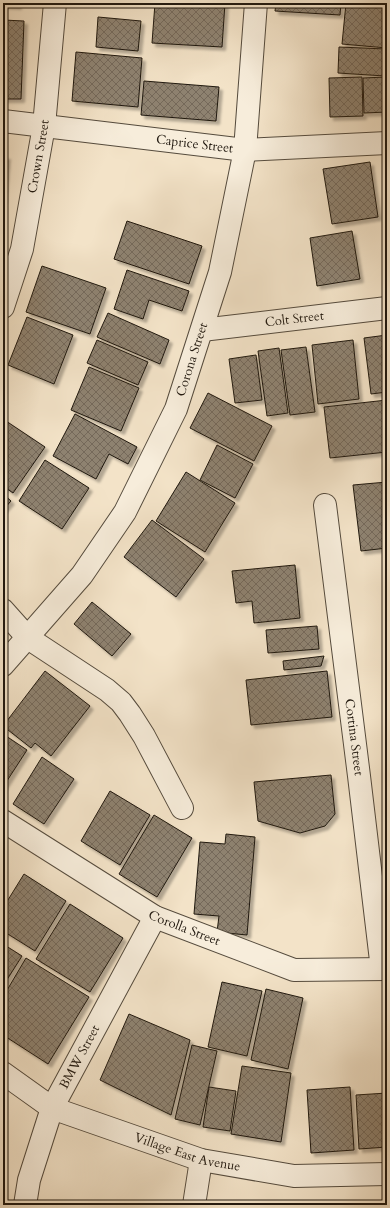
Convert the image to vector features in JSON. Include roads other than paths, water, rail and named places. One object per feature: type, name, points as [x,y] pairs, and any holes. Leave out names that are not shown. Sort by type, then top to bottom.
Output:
[{"type":"street","name":"Crown Street","points":[[3,307],[22,249],[44,126],[55,3]]},
{"type":"street","name":"Corona Street","points":[[3,665],[82,575],[125,512],[176,408],[220,272],[245,150],[256,3]]},
{"type":"street","name":"Caprice Street","points":[[3,121],[245,150],[387,143]]},
{"type":"street","name":"Colt Street","points":[[202,330],[387,308]]},
{"type":"street","name":"Cortina Street","points":[[325,505],[384,969]]},
{"type":"street","points":[[3,610],[28,638],[107,690],[121,702],[144,736],[182,808]]},
{"type":"street","name":"Corolla Street","points":[[3,821],[155,917],[294,970],[384,969]]},
{"type":"street","name":"BMW Street","points":[[25,1205],[29,1180],[52,1108],[155,917]]},
{"type":"street","name":"Village East Avenue","points":[[3,1073],[52,1108],[201,1160],[294,1176],[387,1174]]},
{"type":"street","points":[[194,1205],[201,1160]]}]
